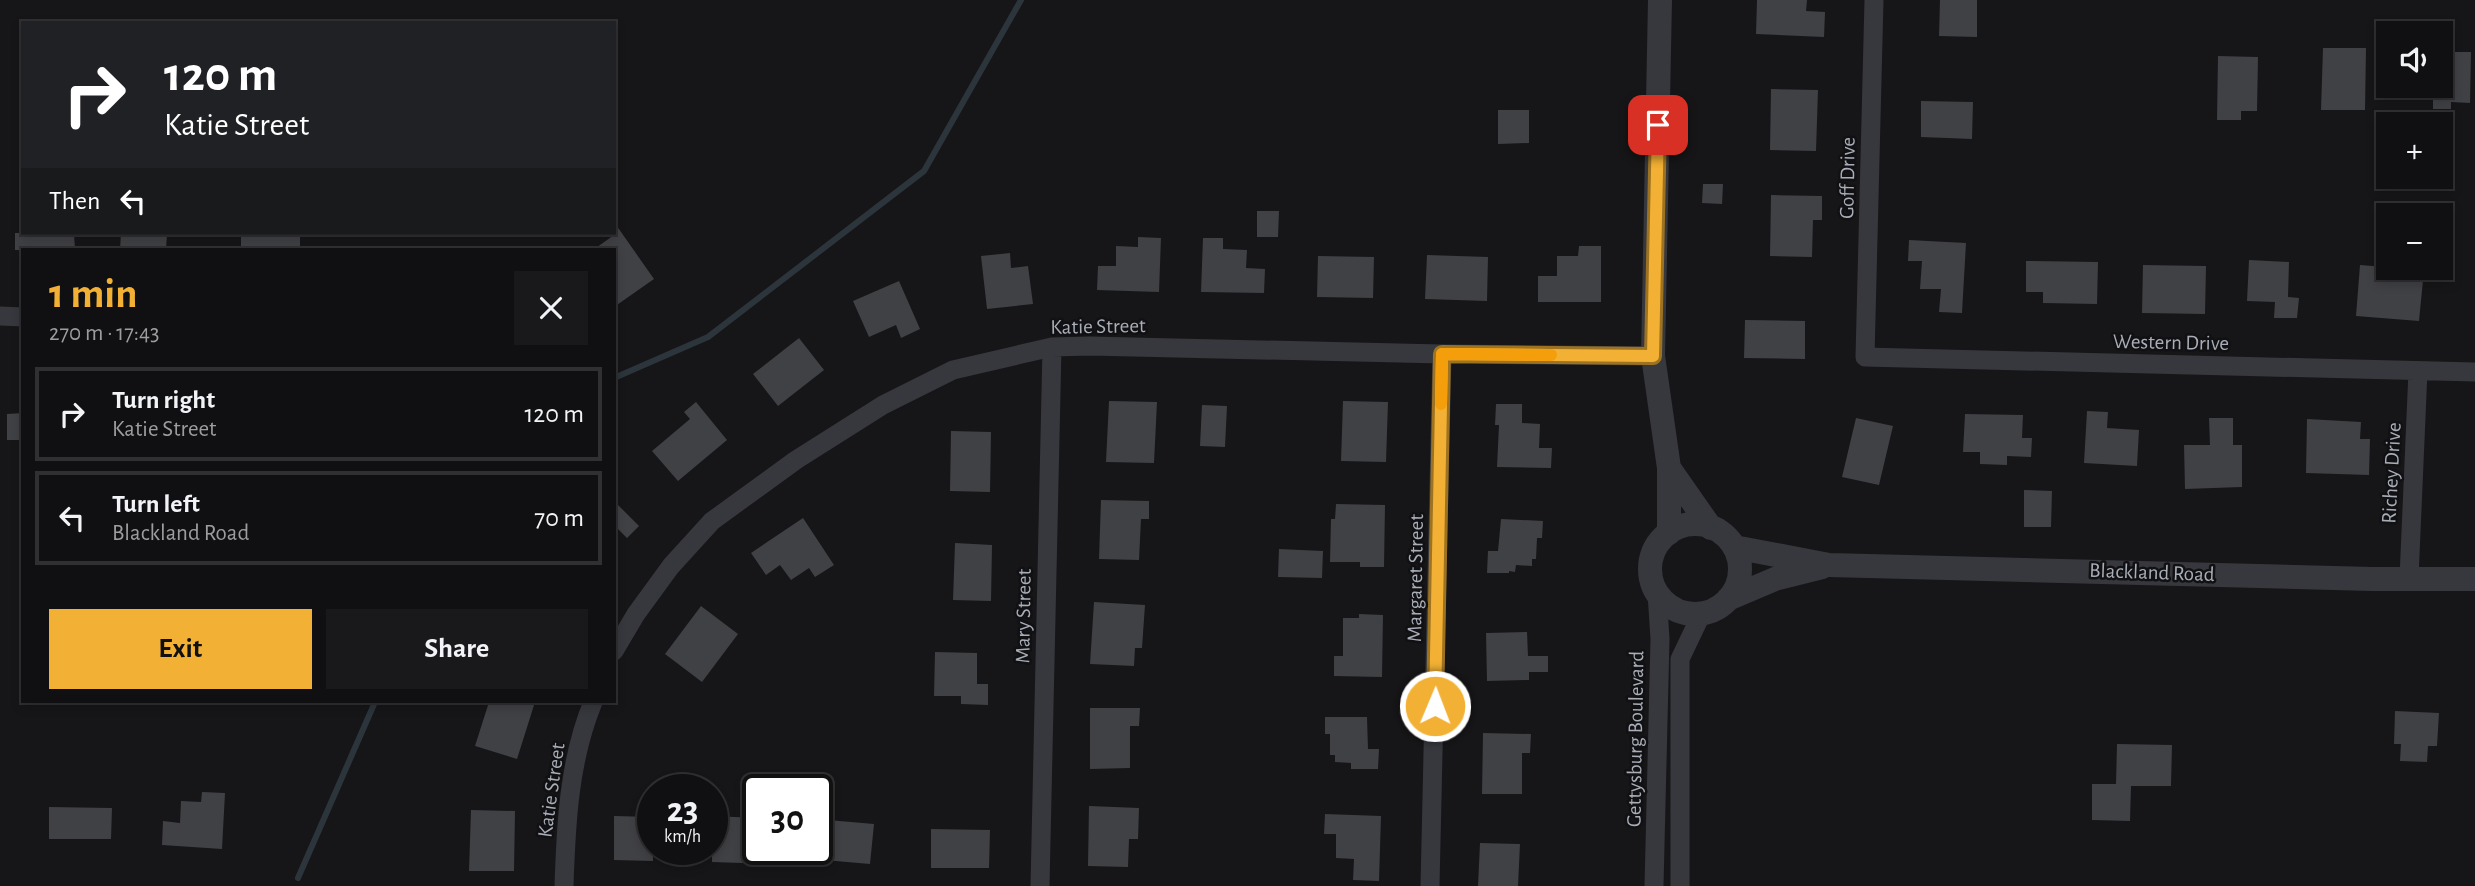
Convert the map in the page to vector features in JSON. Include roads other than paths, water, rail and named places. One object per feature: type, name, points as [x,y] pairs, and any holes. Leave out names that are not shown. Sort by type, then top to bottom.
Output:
[{"type":"street","points":[[1660,0],[1653,356],[1669,468],[1669,533]]},
{"type":"street","name":"Goff Drive","points":[[1866,357],[1874,0]]},
{"type":"street","points":[[0,317],[21,317]]},
{"type":"street","name":"Katie Street","points":[[616,648],[671,566],[712,521],[796,460],[883,405],[953,370],[1052,347],[1090,346],[1653,356]]},
{"type":"street","name":"Mary Street","points":[[1040,886],[1052,347]]},
{"type":"street","name":"Margaret Street","points":[[1430,886],[1442,354]]},
{"type":"street","name":"Western Drive","points":[[1866,357],[2475,372]]},
{"type":"street","name":"Richey Drive","points":[[2409,578],[2418,371]]},
{"type":"street","points":[[1669,468],[1711,528]]},
{"type":"street","points":[[1689,525],[1711,528],[1729,539],[1734,547],[1740,567],[1739,581],[1722,606],[1694,614],[1680,611],[1667,604],[1657,593],[1651,580],[1650,565],[1654,550],[1669,533],[1689,525]]},
{"type":"street","name":"Blackland Road","points":[[1734,547],[1829,565],[2372,579],[2475,579]]},
{"type":"street","name":"Blackland Road","points":[[1728,599],[1775,579],[1829,565]]},
{"type":"street","name":"Gettysburg Boulevard","points":[[1654,886],[1660,639],[1657,593]]},
{"type":"street","name":"Gettysburg Boulevard","points":[[1680,886],[1680,659],[1702,613]]},
{"type":"street","name":"Katie Street","points":[[564,886],[566,811],[584,722],[593,703]]},
{"type":"waterway","points":[[616,377],[708,337],[924,171],[1021,0]]},
{"type":"waterway","points":[[298,878],[375,703]]}]
